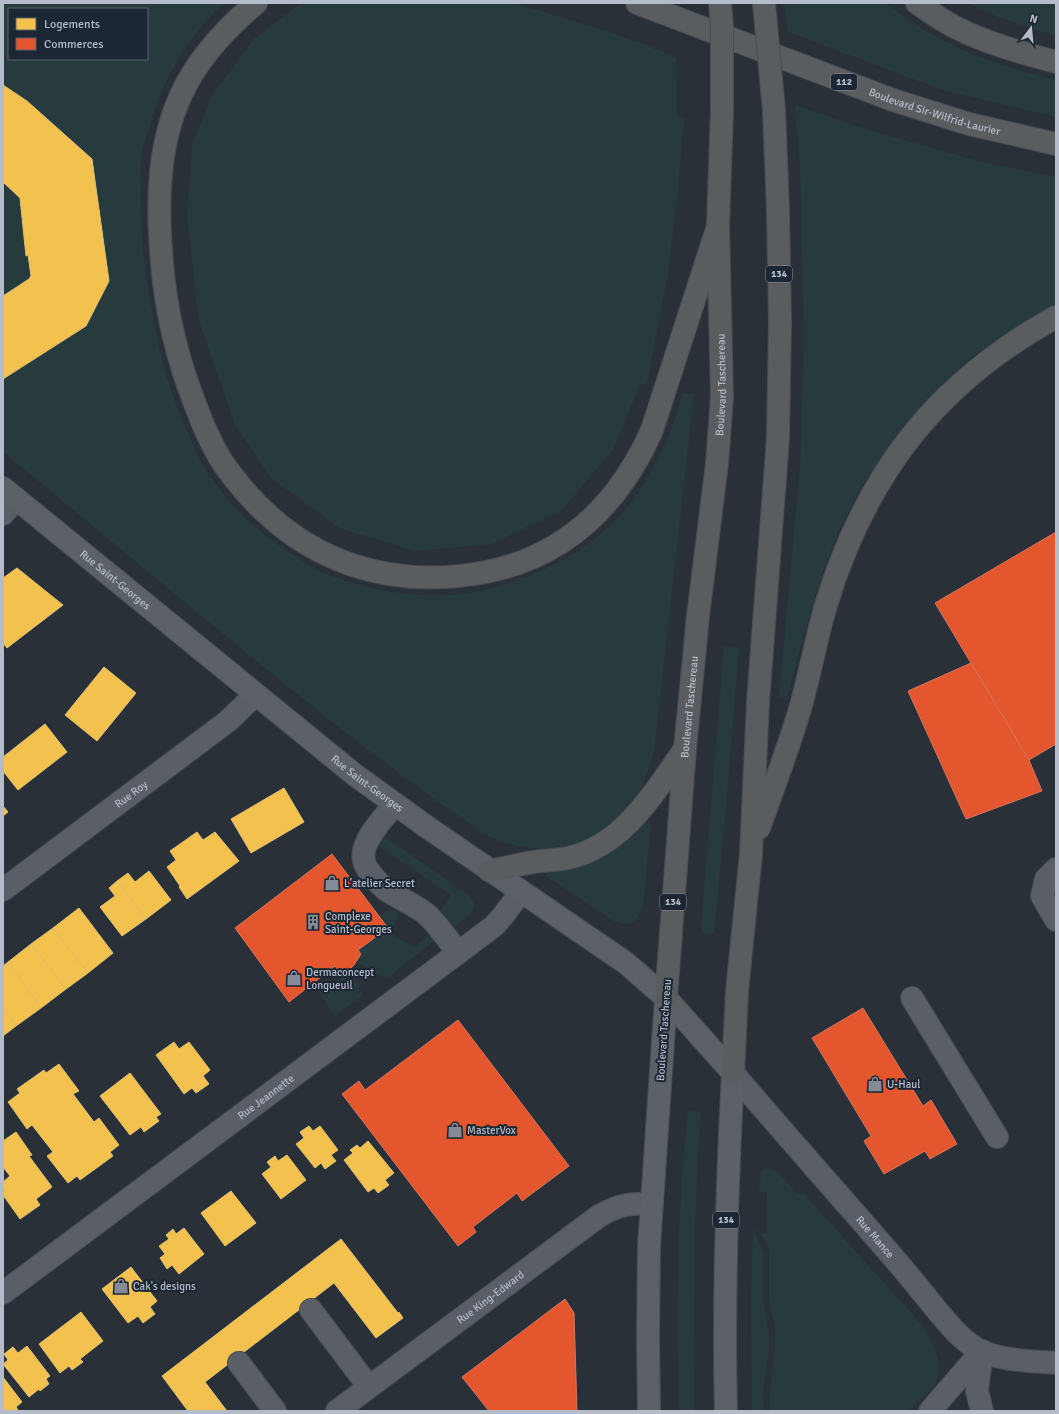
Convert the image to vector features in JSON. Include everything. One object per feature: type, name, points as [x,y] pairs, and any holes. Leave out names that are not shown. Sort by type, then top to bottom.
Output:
[{"type":"highway","points":[[256,3],[227,29],[201,59],[182,92],[169,127],[162,157],[159,208],[160,249],[165,296],[170,324],[186,380],[212,444],[223,463],[254,501],[269,516],[286,531],[326,555],[367,570],[391,575],[438,578],[460,577],[499,569],[540,555],[556,546],[590,520],[619,488],[634,466],[652,430],[718,226]]},
{"type":"highway","name":"Boulevard Sir-Wilfrid-Laurier","points":[[637,3],[893,100],[969,124],[1056,144]]},
{"type":"highway","name":"Boulevard Taschereau","points":[[666,998],[685,748],[698,616],[717,463],[722,397],[718,226],[722,109],[722,26],[720,3]]},
{"type":"highway","name":"134","points":[[733,1073],[737,991],[750,854],[758,702],[776,475],[779,400],[780,338],[778,211],[774,111],[764,3]]},
{"type":"highway","points":[[916,3],[938,18],[966,32],[1006,48],[1056,62]]},
{"type":"highway","points":[[750,854],[800,708],[820,625],[834,582],[851,536],[872,496],[903,447],[925,419],[943,400],[967,378],[1003,350],[1056,317]]},
{"type":"highway","points":[[490,871],[541,861],[569,858],[607,841],[621,831],[641,811],[685,748]]},
{"type":"main road","name":"Rue Saint-Georges","points":[[7,500],[324,750],[395,804],[490,871],[626,963],[666,998],[733,1073]]},
{"type":"main road","name":"Boulevard Taschereau","points":[[649,1411],[648,1286],[666,998]]},
{"type":"main road","name":"134","points":[[726,1411],[724,1312],[726,1216],[733,1073]]},
{"type":"street","name":"Rue Roy","points":[[3,890],[228,721],[255,695]]},
{"type":"street","points":[[395,804],[376,827],[366,844],[363,851],[367,869],[379,884],[418,908],[433,920],[458,953]]},
{"type":"street","points":[[1056,869],[1046,878],[1042,896],[1056,920]]},
{"type":"street","name":"Rue Jeannette","points":[[3,1293],[494,926],[521,892]]},
{"type":"street","points":[[912,998],[997,1137]]},
{"type":"street","name":"Rue Mance","points":[[733,1073],[951,1326],[964,1339],[982,1351],[994,1355],[1007,1358],[1056,1363]]},
{"type":"street","name":"Rue King-Edward","points":[[336,1411],[599,1216],[622,1205],[637,1203],[652,1204]]},
{"type":"street","points":[[311,1310],[369,1387]]},
{"type":"street","points":[[930,1411],[982,1351]]},
{"type":"street","points":[[982,1351],[977,1382],[977,1391],[982,1411]]},
{"type":"street","points":[[239,1363],[275,1411]]},
{"type":"green space","points":[[3,3],[224,3],[199,30],[178,59],[162,91],[143,146],[141,156],[141,213],[148,290],[159,346],[170,387],[191,439],[210,476],[242,515],[263,534],[317,570],[366,587],[402,593],[438,596],[472,593],[490,589],[556,564],[583,547],[607,528],[628,506],[646,481],[661,454],[673,425],[683,393],[694,394],[653,756],[640,789],[628,806],[614,821],[599,832],[582,841],[544,849],[524,847],[503,842],[486,834],[435,800],[321,713],[3,452],[3,379],[92,159],[27,101],[3,85]]},
{"type":"green space","points":[[301,3],[513,3],[601,29],[646,45],[676,58],[677,117],[684,117],[678,190],[668,273],[647,384],[640,385],[613,450],[562,510],[492,544],[415,551],[339,528],[271,478],[235,425],[199,321],[187,216],[192,146],[211,97],[254,39]]},
{"type":"green space","points":[[784,3],[886,3],[925,30],[966,51],[1011,68],[1056,80],[1056,117],[942,90],[788,32]]},
{"type":"green space","points":[[968,3],[1056,3],[1056,36],[1000,18]]},
{"type":"green space","points":[[795,105],[868,130],[982,162],[1056,177],[1056,304],[1002,336],[965,362],[915,414],[874,468],[851,506],[833,546],[813,603],[786,700],[779,697],[800,466],[804,339],[800,166]]},
{"type":"green space","points":[[3,182],[20,198],[26,255],[28,255],[31,276],[29,279],[3,296]]},
{"type":"green space","points":[[724,646],[739,648],[714,934],[701,932]]},
{"type":"green space","points":[[645,822],[651,824],[643,908],[638,917],[632,923],[624,924],[614,921],[546,876],[547,873],[588,863],[614,851],[626,843]]},
{"type":"green space","points":[[385,837],[469,895],[475,904],[473,912],[454,927],[441,910],[451,895],[380,847],[380,844]]},
{"type":"green space","points":[[390,909],[399,913],[390,934],[414,947],[430,934],[434,941],[386,979],[356,961],[361,954],[358,950],[379,916]]},
{"type":"green space","points":[[349,973],[360,986],[358,988],[363,995],[335,1016],[321,995],[324,990]]},
{"type":"green space","points":[[688,1110],[701,1113],[695,1224],[694,1411],[679,1411],[678,1260],[684,1148]]},
{"type":"green space","points":[[771,1168],[779,1173],[798,1194],[804,1194],[923,1326],[927,1333],[937,1355],[939,1371],[934,1385],[929,1392],[907,1411],[770,1411],[775,1329],[769,1300],[769,1250],[761,1233],[766,1233],[767,1192],[759,1192],[761,1173],[764,1169]]},
{"type":"green space","points":[[753,1226],[763,1252],[763,1299],[770,1342],[763,1393],[764,1411],[752,1411],[751,1303]]},
{"type":"building: Logements","points":[[3,85],[27,101],[92,159],[109,281],[86,326],[3,379],[3,296],[29,279],[31,276],[28,255],[26,256],[20,198],[3,182]]},
{"type":"building: Logements","points":[[17,568],[63,605],[7,648],[3,643],[3,578]]},
{"type":"building: Logements","points":[[104,667],[136,693],[97,741],[65,715]]},
{"type":"building: Logements","points":[[45,724],[67,752],[18,790],[3,771],[3,757]]},
{"type":"building: Logements","points":[[284,788],[304,822],[251,853],[231,819]]},
{"type":"building: Logements","points":[[3,806],[8,812],[3,816]]},
{"type":"building: Logements","points":[[197,832],[203,840],[215,832],[239,861],[187,899],[167,867],[176,860],[170,851]]},
{"type":"building: Logements","points":[[149,871],[171,900],[146,919],[117,881],[128,873],[135,882]]},
{"type":"building: Logements","points":[[117,881],[146,919],[122,936],[100,907],[115,896],[109,888]]},
{"type":"building: Logements","points":[[79,908],[113,953],[88,973],[53,928]]},
{"type":"building: Logements","points":[[53,928],[88,973],[66,989],[31,944]]},
{"type":"building: Logements","points":[[31,944],[66,989],[41,1008],[8,962]]},
{"type":"building: Logements","points":[[8,962],[41,1008],[16,1026],[3,1008],[3,966]]},
{"type":"building: Logements","points":[[3,1008],[16,1026],[3,1036]]},
{"type":"building: Logements","points":[[174,1042],[179,1049],[189,1042],[210,1070],[203,1076],[209,1084],[196,1093],[192,1088],[184,1094],[156,1055]]},
{"type":"building: Logements","points":[[59,1064],[79,1091],[73,1094],[94,1122],[99,1118],[119,1145],[110,1152],[113,1156],[80,1180],[77,1176],[68,1183],[47,1156],[53,1152],[32,1125],[27,1129],[8,1102],[20,1093],[17,1089],[44,1070],[46,1073]]},
{"type":"building: Logements","points":[[130,1073],[161,1114],[156,1117],[159,1121],[144,1132],[141,1127],[130,1135],[100,1096]]},
{"type":"building: Logements","points":[[309,1126],[313,1131],[320,1126],[338,1150],[331,1155],[336,1161],[325,1169],[321,1163],[315,1168],[296,1144],[304,1138],[300,1132]]},
{"type":"building: Logements","points":[[16,1132],[32,1155],[29,1156],[52,1187],[36,1199],[40,1205],[20,1219],[3,1195],[3,1192],[5,1191],[3,1188],[3,1182],[10,1176],[3,1167],[3,1141]]},
{"type":"building: Logements","points":[[368,1141],[394,1173],[385,1180],[389,1185],[378,1193],[374,1188],[368,1192],[344,1160],[353,1153],[350,1150],[357,1145],[360,1148]]},
{"type":"building: Logements","points":[[287,1155],[306,1180],[281,1199],[262,1174],[271,1167],[267,1162],[275,1156],[278,1161]]},
{"type":"building: Logements","points":[[231,1191],[256,1223],[225,1246],[201,1213]]},
{"type":"building: Logements","points":[[184,1228],[204,1254],[179,1274],[172,1265],[167,1269],[160,1258],[165,1254],[159,1246],[169,1239],[166,1235],[173,1229],[176,1234]]},
{"type":"building: Logements","points":[[341,1239],[403,1318],[376,1338],[334,1283],[205,1382],[227,1411],[188,1411],[162,1376]]},
{"type":"building: Logements","points":[[131,1267],[157,1301],[150,1307],[155,1314],[143,1323],[138,1316],[128,1323],[102,1289]]},
{"type":"building: Logements","points":[[81,1312],[103,1341],[80,1359],[83,1362],[72,1370],[69,1366],[60,1373],[39,1344]]},
{"type":"building: Logements","points":[[27,1346],[50,1376],[46,1379],[49,1384],[40,1391],[39,1389],[29,1397],[3,1364],[8,1360],[4,1354],[13,1347],[18,1353]]},
{"type":"building: Logements","points":[[3,1377],[22,1402],[16,1407],[18,1410],[16,1411],[3,1411]]},
{"type":"building: Commerces","points":[[1056,532],[1056,744],[1029,760],[935,603]]},
{"type":"building: Commerces","points":[[971,663],[1029,760],[1042,791],[966,819],[908,691]]},
{"type":"building: Commerces","name":"Complexe Saint-Georges","points":[[332,854],[388,928],[358,950],[361,954],[354,965],[347,972],[340,973],[335,966],[289,1002],[235,928]]},
{"type":"building: Commerces","points":[[863,1008],[923,1106],[931,1100],[957,1144],[930,1159],[925,1151],[884,1174],[864,1141],[871,1136],[812,1038]]},
{"type":"building: Commerces","name":"MasterVox","points":[[458,1020],[569,1166],[522,1201],[517,1193],[473,1227],[476,1232],[458,1246],[342,1094],[359,1081],[365,1090]]},
{"type":"building: Commerces","points":[[565,1299],[574,1313],[577,1411],[489,1411],[462,1377]]},
{"type":"place","name":"L'atelier Secret","points":[[332,883]]},
{"type":"place","name":"Complexe Saint-Georges","points":[[313,922]]},
{"type":"place","name":"Dermaconcept Longueuil","points":[[294,978]]},
{"type":"place","name":"U-Haul","points":[[875,1084]]},
{"type":"place","name":"MasterVox","points":[[455,1130]]},
{"type":"place","name":"Cak's designs","points":[[121,1286]]}]
